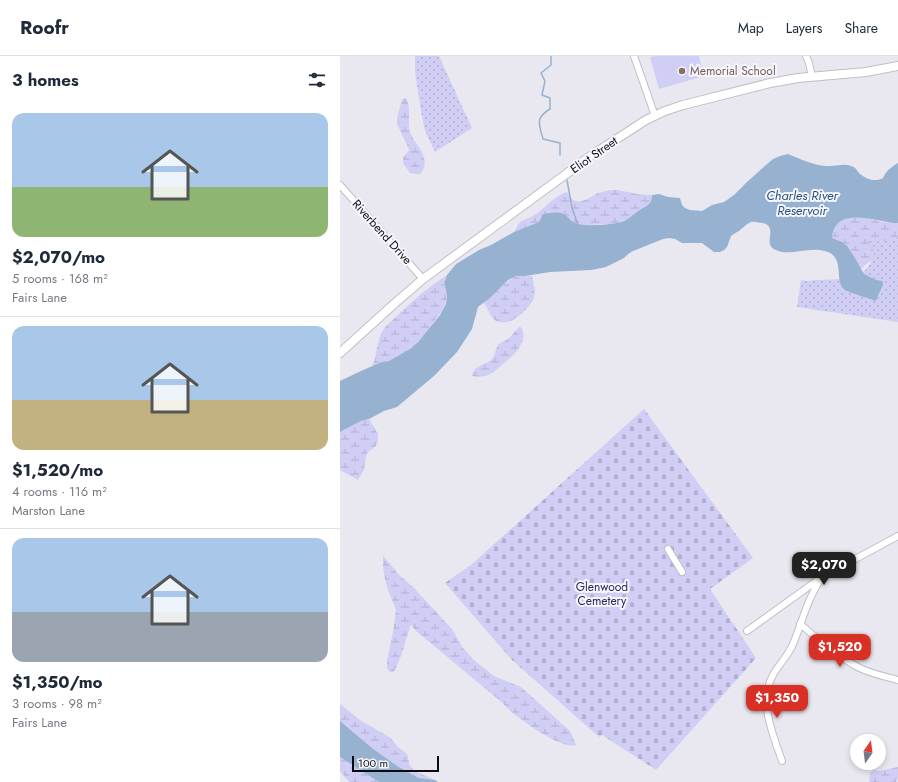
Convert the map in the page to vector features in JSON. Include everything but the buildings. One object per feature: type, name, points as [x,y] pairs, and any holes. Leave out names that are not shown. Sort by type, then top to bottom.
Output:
[{"type":"main road","name":"Eliot Street","points":[[340,353],[423,279],[592,156],[632,129],[655,116],[683,105],[784,80],[812,76],[866,72],[898,66]]},
{"type":"street","points":[[634,56],[655,116]]},
{"type":"street","points":[[806,56],[812,76]]},
{"type":"street","name":"Riverbend Drive","points":[[340,185],[423,279]]},
{"type":"street","points":[[747,631],[822,577],[898,536]]},
{"type":"street","points":[[668,550],[682,572]]},
{"type":"street","points":[[782,761],[768,722],[768,686],[773,674],[792,645],[809,598],[822,577]]},
{"type":"street","points":[[800,624],[841,657],[855,666],[866,671],[898,680]]},
{"type":"green space","points":[[415,56],[439,56],[472,128],[435,152],[425,131],[415,72]]},
{"type":"green space","points":[[699,56],[704,76],[659,89],[650,57]]},
{"type":"green space","points":[[406,98],[409,106],[410,132],[421,150],[424,159],[425,165],[422,172],[419,174],[410,173],[403,163],[403,158],[409,150],[397,121],[402,99]]},
{"type":"green space","points":[[611,190],[652,195],[652,200],[649,205],[631,218],[615,224],[583,225],[575,223],[570,219],[543,214],[539,222],[514,232],[519,223],[537,213],[562,194],[567,192],[572,199],[582,201],[598,193]]},
{"type":"green space","points":[[849,217],[898,223],[898,255],[869,262],[861,269],[849,251],[841,243],[832,238],[833,230],[837,224]]},
{"type":"green space","points":[[898,237],[898,322],[797,307],[801,280],[806,281],[859,277],[872,260],[874,252],[869,240],[883,242]]},
{"type":"green space","points":[[447,275],[445,284],[447,298],[445,305],[425,333],[410,349],[404,353],[389,361],[372,367],[379,338],[385,327],[420,295]]},
{"type":"green space","points":[[516,276],[532,276],[535,292],[533,300],[521,314],[511,321],[496,321],[484,303],[503,285]]},
{"type":"green space","points":[[520,326],[523,331],[523,337],[522,342],[516,352],[490,374],[478,377],[472,376],[477,368],[491,360],[498,345],[509,338]]},
{"type":"green space","name":"Glenwood Cemetery","points":[[644,409],[753,558],[710,589],[756,658],[656,770],[602,735],[599,737],[512,660],[445,583],[471,565]]},
{"type":"green space","points":[[369,419],[378,434],[378,441],[376,446],[368,452],[364,470],[358,480],[340,470],[340,432],[361,421]]},
{"type":"green space","points":[[383,556],[397,573],[414,588],[452,629],[463,648],[475,661],[494,676],[521,687],[570,731],[576,745],[562,743],[543,734],[513,713],[411,625],[394,672],[390,672],[387,668],[387,661],[396,610],[385,579]]},
{"type":"green space","points":[[340,704],[360,720],[391,738],[397,746],[407,754],[410,766],[415,771],[435,780],[419,778],[397,766],[372,748],[340,721]]},
{"type":"green space","points":[[340,757],[379,782],[349,782],[340,771]]},
{"type":"green space","points":[[898,767],[898,778],[896,782],[869,782],[870,773],[874,770]]},
{"type":"water","name":"Charles River Reservoir","points":[[788,154],[807,162],[821,165],[848,165],[855,168],[863,176],[874,180],[883,178],[889,169],[898,163],[898,223],[854,217],[839,222],[832,235],[832,238],[847,246],[864,274],[876,280],[882,281],[883,283],[876,301],[844,289],[841,285],[836,260],[833,255],[828,252],[814,250],[782,252],[773,248],[770,243],[770,228],[763,223],[751,222],[748,224],[731,236],[727,247],[720,252],[714,252],[702,243],[682,243],[675,239],[663,239],[633,251],[624,258],[606,267],[591,270],[550,272],[516,276],[508,280],[490,298],[478,307],[472,329],[457,352],[434,376],[397,407],[361,421],[340,432],[340,381],[382,362],[389,361],[410,349],[418,342],[440,315],[446,304],[447,297],[445,281],[447,275],[456,264],[514,232],[539,222],[543,214],[560,213],[579,224],[613,224],[624,221],[649,204],[652,199],[652,195],[659,194],[668,197],[680,198],[682,205],[685,208],[702,211],[712,205],[724,202],[734,195],[773,159]]},
{"type":"water","points":[[340,721],[372,748],[397,766],[419,778],[435,780],[438,782],[379,782],[340,757]]},
{"type":"waterway","points":[[551,56],[551,65],[541,73],[545,81],[542,95],[550,98],[550,109],[542,115],[539,122],[543,139],[560,143],[560,155]]},
{"type":"waterway","points":[[567,180],[572,208],[578,225]]},
{"type":"place","name":"Memorial School","points":[[682,71]]}]
